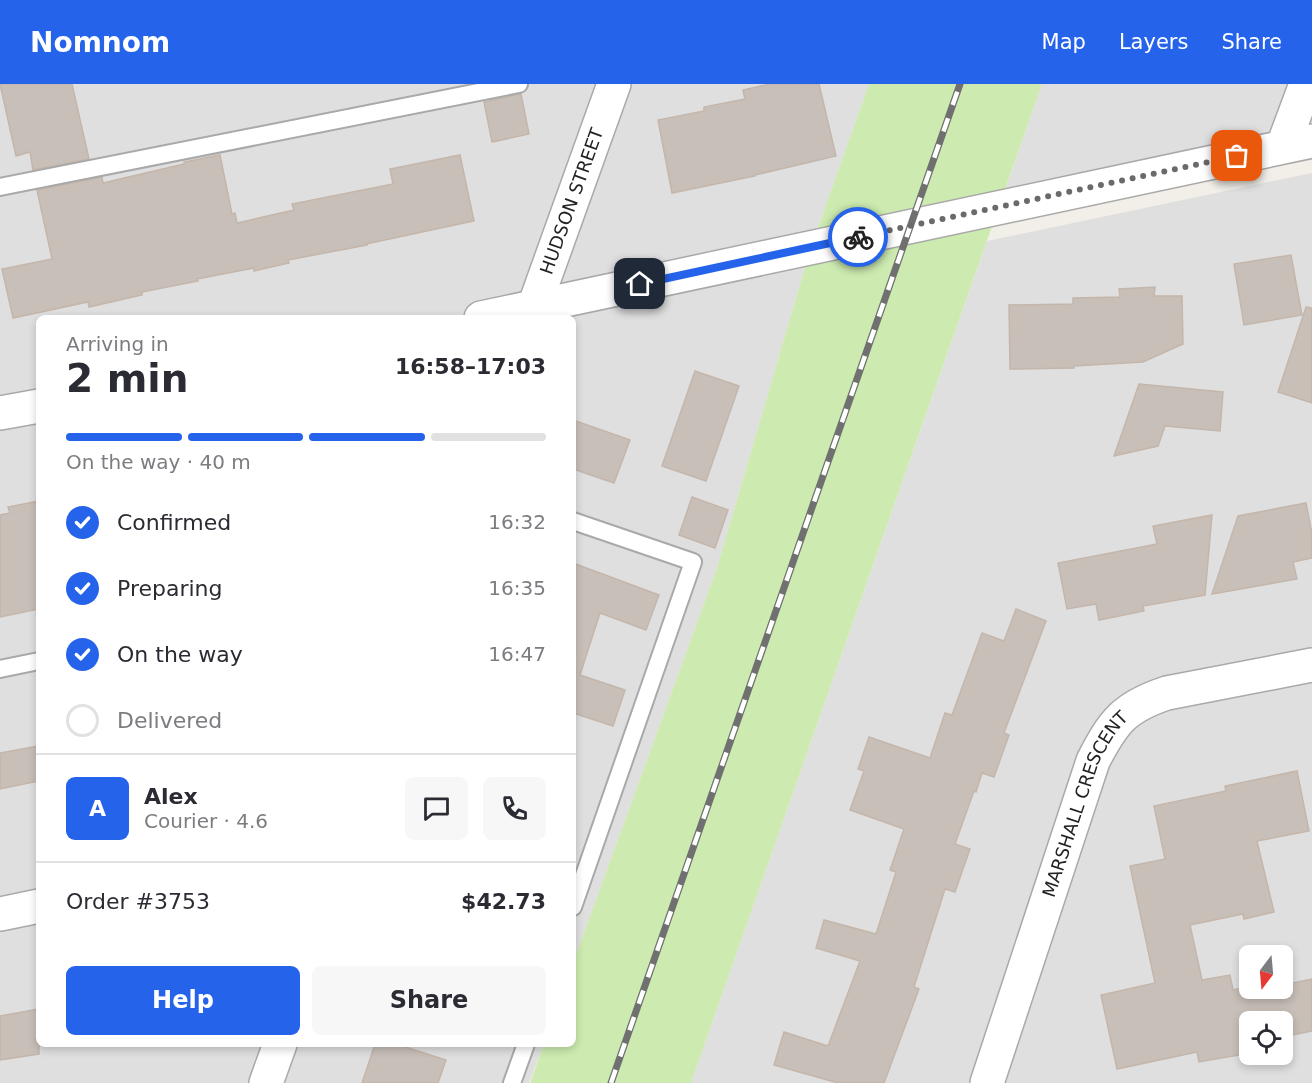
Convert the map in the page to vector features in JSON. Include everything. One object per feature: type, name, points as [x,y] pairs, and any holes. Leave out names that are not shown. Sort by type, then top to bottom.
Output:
[{"type":"street","name":"HUDSON STREET","points":[[532,313],[614,84]]},
{"type":"street","points":[[512,315],[532,313],[1298,143],[1306,84]]},
{"type":"street","points":[[0,413],[36,407]]},
{"type":"street","name":"MARSHALL CRESCENT","points":[[987,1083],[1094,761],[1105,736],[1117,721],[1147,700],[1167,693],[1312,665]]},
{"type":"street","points":[[0,914],[36,907]]},
{"type":"street","points":[[266,1083],[279,1047]]},
{"type":"lane","points":[[0,188],[519,84]]},
{"type":"lane","points":[[576,522],[693,562],[576,898]]},
{"type":"lane","points":[[0,669],[36,662]]},
{"type":"lane","points":[[512,1083],[525,1047]]},
{"type":"shaded area","points":[[0,84],[869,84],[811,247],[717,568],[576,955],[576,315],[36,315],[36,1047],[543,1047],[529,1083],[0,1083]]},
{"type":"shaded area","points":[[1042,84],[1312,84],[1312,141],[999,207]]},
{"type":"shaded area","points":[[1312,173],[1312,1083],[691,1083],[987,241]]},
{"type":"green space","points":[[869,84],[1042,84],[691,1083],[530,1083],[543,1047],[576,1047],[576,955],[717,568],[811,247]]},
{"type":"building","points":[[0,84],[72,84],[89,159],[33,170],[30,152],[16,156]]},
{"type":"building","points":[[770,84],[819,84],[836,156],[672,193],[658,120],[704,111],[704,107],[745,99],[743,90]]},
{"type":"building","points":[[521,94],[529,134],[492,142],[484,102]]},
{"type":"building","points":[[220,155],[232,214],[235,213],[237,223],[294,210],[292,204],[393,184],[390,169],[460,155],[474,221],[288,260],[289,263],[254,271],[254,268],[197,279],[198,281],[142,292],[142,295],[89,307],[88,302],[13,318],[2,269],[52,259],[37,190],[102,177],[103,183]]},
{"type":"building","points":[[1291,255],[1302,315],[1244,325],[1234,264]]},
{"type":"building","points":[[1155,287],[1154,296],[1182,296],[1183,344],[1143,362],[1074,366],[1074,368],[1010,369],[1009,305],[1073,304],[1073,298],[1120,297],[1119,289]]},
{"type":"building","points":[[1306,307],[1312,308],[1312,403],[1278,392]]},
{"type":"building","points":[[695,371],[739,386],[706,481],[662,466]]},
{"type":"building","points":[[1139,384],[1223,392],[1220,431],[1165,426],[1158,446],[1114,456]]},
{"type":"building","points":[[576,421],[630,440],[614,483],[576,470]]},
{"type":"building","points":[[692,497],[728,510],[715,548],[679,535]]},
{"type":"building","points":[[36,502],[36,610],[0,617],[0,515],[10,513],[8,507]]},
{"type":"building","points":[[1306,503],[1312,534],[1312,558],[1293,562],[1297,579],[1212,594],[1238,516]]},
{"type":"building","points":[[1212,515],[1205,595],[1143,606],[1144,611],[1099,620],[1096,604],[1067,609],[1058,563],[1157,544],[1153,526]]},
{"type":"building","points":[[576,564],[659,595],[646,630],[600,613],[580,675],[625,690],[613,726],[576,714]]},
{"type":"building","points":[[1016,609],[1046,621],[1004,733],[1009,735],[994,777],[982,773],[955,844],[970,849],[955,892],[945,889],[914,987],[919,989],[884,1083],[838,1083],[774,1065],[784,1032],[828,1046],[860,961],[816,948],[824,920],[876,934],[896,872],[890,870],[904,829],[850,810],[864,771],[858,769],[869,737],[930,758],[945,713],[952,715],[982,633],[1004,641]]},
{"type":"building","points":[[36,747],[36,782],[0,789],[0,753]]},
{"type":"building","points":[[1297,771],[1309,831],[1257,841],[1274,912],[1244,919],[1243,914],[1190,925],[1202,980],[1230,975],[1233,990],[1239,989],[1239,999],[1293,999],[1293,983],[1312,979],[1312,1031],[1293,1035],[1293,1011],[1239,1011],[1239,1055],[1199,1062],[1197,1052],[1117,1069],[1101,995],[1155,983],[1130,866],[1165,859],[1154,806],[1226,791],[1225,786]]},
{"type":"building","points":[[36,1010],[36,1047],[39,1047],[39,1054],[0,1060],[0,1016]]},
{"type":"building","points":[[374,1047],[405,1047],[446,1060],[438,1083],[362,1083]]},
{"type":"railway","points":[[611,1083],[960,84]]},
{"type":"way so far","points":[[858,237],[1237,156]]},
{"type":"route","points":[[640,284],[858,237]]}]
